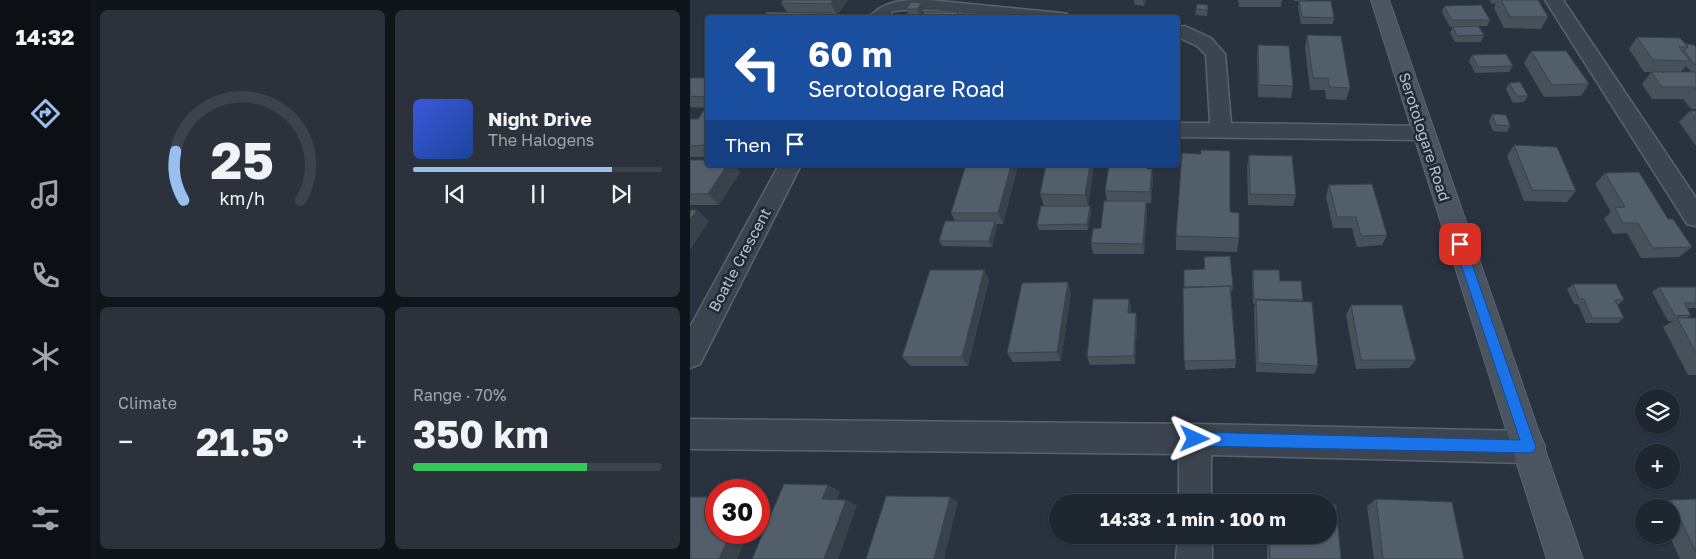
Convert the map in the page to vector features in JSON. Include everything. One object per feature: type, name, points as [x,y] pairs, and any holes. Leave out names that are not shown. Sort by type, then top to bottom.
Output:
[{"type":"street","name":"Serotologare Road","points":[[1380,0],[1422,133],[1529,447],[1565,559]]},
{"type":"street","points":[[1554,0],[1696,217]]},
{"type":"street","points":[[880,15],[888,6],[903,2],[927,2],[1035,15]]},
{"type":"street","points":[[1180,32],[1185,32],[1204,42],[1215,54],[1221,130]]},
{"type":"street","points":[[1180,130],[1422,133]]},
{"type":"street","name":"Boatle Crescent","points":[[690,355],[789,167]]},
{"type":"street","points":[[690,434],[1195,439],[1529,447]]},
{"type":"street","points":[[1195,439],[1195,494]]},
{"type":"street","points":[[1194,544],[1194,559]]},
{"type":"building","points":[[783,0],[833,0],[831,4],[781,3]]},
{"type":"building","points":[[1501,0],[1538,0],[1548,17],[1510,17]]},
{"type":"building","points":[[1299,1],[1331,1],[1334,18],[1302,17]]},
{"type":"building","points":[[911,2],[922,3],[917,9],[906,9]]},
{"type":"building","points":[[1197,4],[1208,5],[1207,10],[1196,9]]},
{"type":"building","points":[[1481,5],[1490,20],[1452,20],[1444,6]]},
{"type":"building","points":[[767,12],[831,13],[830,15],[765,15]]},
{"type":"building","points":[[924,12],[958,12],[957,15],[923,15]]},
{"type":"building","points":[[962,13],[978,13],[977,15],[961,15]]},
{"type":"building","points":[[1037,14],[1037,15],[991,15]]},
{"type":"building","points":[[1478,26],[1484,35],[1457,36],[1453,27]]},
{"type":"building","points":[[1307,35],[1341,36],[1350,88],[1329,87],[1328,78],[1313,78]]},
{"type":"building","points":[[1637,37],[1680,38],[1688,47],[1679,47],[1690,61],[1653,60]]},
{"type":"building","points":[[1686,44],[1696,47],[1696,66],[1684,51],[1688,47]]},
{"type":"building","points":[[1258,45],[1289,46],[1293,86],[1259,85]]},
{"type":"building","points":[[1531,51],[1566,51],[1589,84],[1552,85]]},
{"type":"building","points":[[1506,54],[1513,66],[1478,67],[1472,55]]},
{"type":"building","points":[[1651,72],[1696,72],[1696,90],[1694,87],[1662,87]]},
{"type":"building","points":[[705,78],[705,97],[690,96],[690,79]]},
{"type":"building","points":[[1520,82],[1528,96],[1517,96],[1509,83]]},
{"type":"building","points":[[705,110],[705,145],[690,146],[690,119],[698,119]]},
{"type":"building","points":[[1690,111],[1696,111],[1696,119]]},
{"type":"building","points":[[1492,114],[1506,115],[1510,126],[1496,125]]},
{"type":"building","points":[[1514,145],[1557,147],[1576,191],[1532,190]]},
{"type":"building","points":[[1201,150],[1230,151],[1230,212],[1239,213],[1239,238],[1176,236],[1182,153],[1201,154]]},
{"type":"building","points":[[1249,155],[1292,156],[1296,195],[1250,194]]},
{"type":"building","points":[[690,160],[705,160],[705,167],[726,167],[708,194],[690,194]]},
{"type":"building","points":[[965,167],[1010,167],[998,213],[951,213]]},
{"type":"building","points":[[1046,167],[1090,167],[1085,195],[1040,194]]},
{"type":"building","points":[[1109,167],[1147,167],[1147,169],[1152,169],[1150,192],[1105,191]]},
{"type":"building","points":[[1639,172],[1668,219],[1673,219],[1692,247],[1653,248],[1638,223],[1623,223],[1615,208],[1625,207],[1605,173]]},
{"type":"building","points":[[1372,184],[1387,235],[1361,236],[1356,217],[1337,217],[1329,185]]},
{"type":"building","points":[[1104,201],[1146,201],[1143,244],[1091,243],[1093,229],[1101,228]]},
{"type":"building","points":[[1041,206],[1090,206],[1087,224],[1037,225]]},
{"type":"building","points":[[690,210],[697,210],[690,220]]},
{"type":"building","points":[[945,221],[995,221],[989,241],[939,241]]},
{"type":"building","points":[[1230,256],[1233,286],[1184,287],[1184,270],[1205,269],[1204,257]]},
{"type":"building","points":[[930,270],[984,270],[962,357],[902,357]]},
{"type":"building","points":[[1253,270],[1279,270],[1280,281],[1301,281],[1303,300],[1254,299]]},
{"type":"building","points":[[1068,282],[1057,352],[1007,353],[1022,283]]},
{"type":"building","points":[[1573,284],[1616,284],[1624,300],[1615,300],[1624,318],[1592,318],[1584,299],[1579,299]]},
{"type":"building","points":[[1230,286],[1236,360],[1184,361],[1183,288]]},
{"type":"building","points":[[1659,287],[1696,287],[1696,303],[1684,303],[1691,315],[1675,316]]},
{"type":"building","points":[[1093,299],[1129,299],[1128,313],[1136,313],[1134,356],[1087,357]]},
{"type":"building","points":[[1256,300],[1312,302],[1318,366],[1258,363]]},
{"type":"building","points":[[1351,305],[1402,305],[1416,360],[1361,360]]},
{"type":"building","points":[[1677,318],[1696,318],[1696,353]]},
{"type":"building","points":[[784,484],[828,485],[822,499],[846,500],[824,559],[752,559],[758,544],[770,544],[770,517]]},
{"type":"building","points":[[886,496],[950,497],[934,559],[866,559]]},
{"type":"building","points":[[690,497],[705,497],[705,544],[726,544],[719,559],[690,559]]},
{"type":"building","points":[[1376,499],[1452,502],[1464,559],[1383,559]]},
{"type":"building","points":[[1696,499],[1696,552],[1680,519],[1680,500]]},
{"type":"building","points":[[1337,516],[1341,559],[1270,559],[1269,544],[1337,544]]},
{"type":"route","points":[[1195,439],[1529,447],[1460,244]]}]
